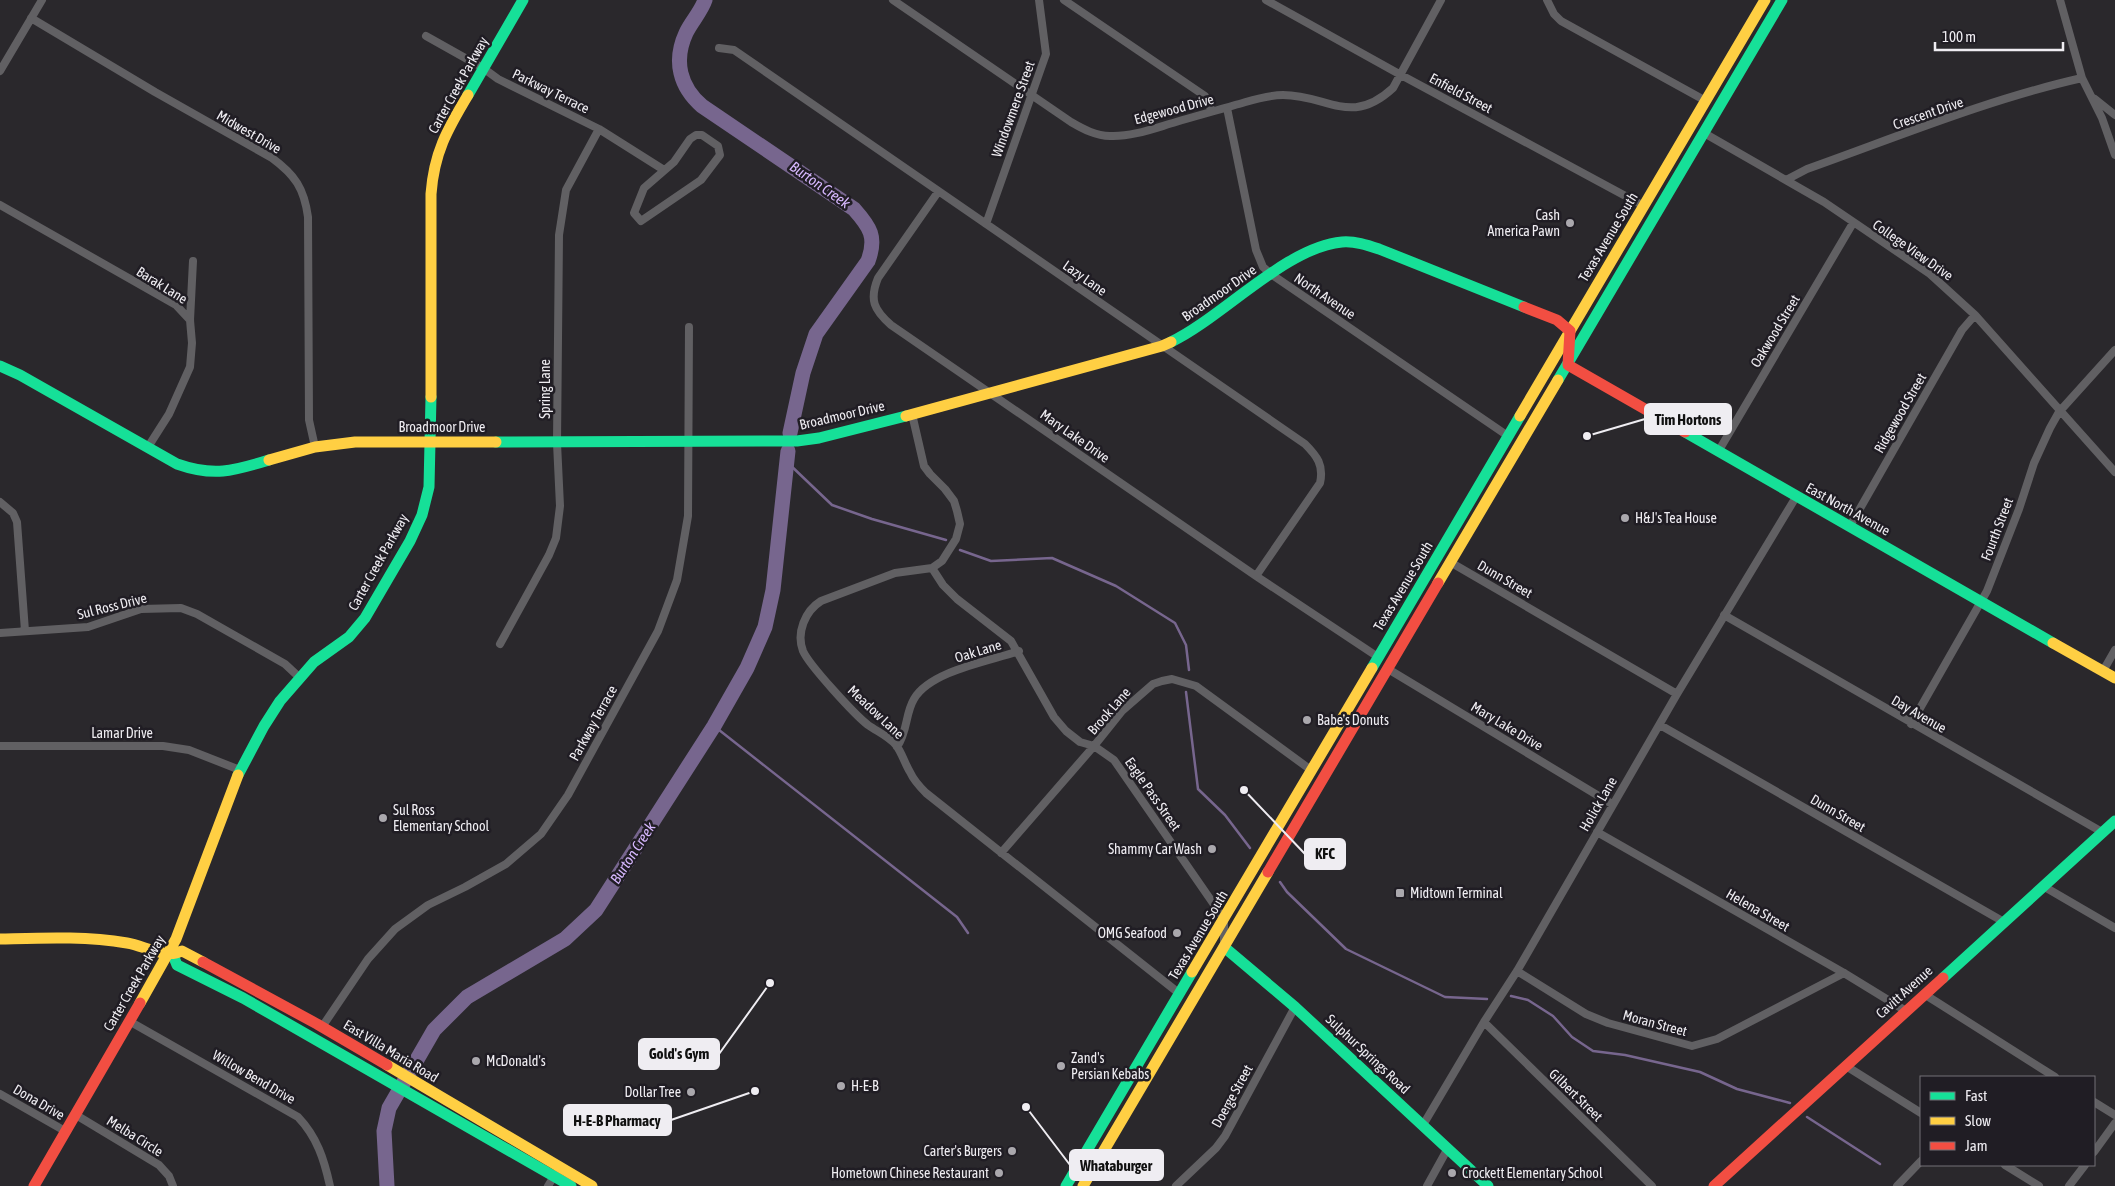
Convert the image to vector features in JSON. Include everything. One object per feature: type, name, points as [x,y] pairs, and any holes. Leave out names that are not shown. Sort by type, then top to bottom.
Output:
[{"type":"street","points":[[0,71],[3,59],[42,0]]},
{"type":"street","name":"Carter Creek Parkway","points":[[34,1186],[129,1021],[171,955],[226,803],[240,770],[269,718],[314,662],[349,637],[365,618],[386,584],[422,515],[429,487],[431,442],[431,194],[433,170],[448,129],[523,0]]},
{"type":"street","name":"Edgewood Drive","points":[[893,0],[1083,128],[1108,136],[1137,133],[1261,98],[1283,95],[1300,97],[1340,107],[1367,105],[1382,98],[1393,88],[1441,0]]},
{"type":"street","name":"Windowmere Street","points":[[986,224],[1046,54],[1039,0]]},
{"type":"street","points":[[1064,0],[1205,96],[1212,111]]},
{"type":"street","name":"Enfield Street","points":[[1266,0],[1644,206]]},
{"type":"street","points":[[1547,0],[1554,14],[1562,21],[1706,101]]},
{"type":"street","points":[[1733,82],[1733,69],[1770,6],[1767,0]]},
{"type":"street","name":"Texas Avenue South","points":[[1066,1186],[1767,0]]},
{"type":"street","name":"Texas Avenue South","points":[[1086,1185],[1450,562],[1782,0]]},
{"type":"street","points":[[2060,0],[2082,78],[2092,97],[2115,155]]},
{"type":"street","name":"Midwest Drive","points":[[31,18],[155,92],[272,158],[287,169],[298,183],[306,201],[308,217],[309,420],[315,447]]},
{"type":"street","name":"Parkway Terrace","points":[[426,36],[483,68],[498,79],[599,129],[664,170]]},
{"type":"street","name":"Lazy Lane","points":[[719,48],[734,50],[1305,444],[1319,460],[1322,476],[1320,483],[1256,576]]},
{"type":"street","name":"Crescent Drive","points":[[1786,180],[1807,169],[2042,87],[2082,78]]},
{"type":"street","points":[[2092,97],[2115,115]]},
{"type":"street","name":"North Avenue","points":[[1227,108],[1256,250],[1262,267],[1508,436]]},
{"type":"street","name":"Spring Lane","points":[[500,644],[549,555],[556,538],[560,506],[557,443],[559,235],[561,213],[566,190],[599,129]]},
{"type":"street","name":"College View Drive","points":[[1704,133],[1824,202],[1930,274],[1975,315],[2059,412],[2115,472]]},
{"type":"street","points":[[702,135],[718,146],[720,150],[720,156],[701,180],[640,221],[634,213],[638,200],[644,188],[664,170],[674,162],[690,139],[696,136],[702,135]]},
{"type":"street","name":"Mary Lake Drive","points":[[938,192],[878,278],[873,291],[874,303],[880,315],[1256,576],[1378,657]]},
{"type":"street","name":"Barak Lane","points":[[0,205],[176,305],[190,320],[192,343],[190,367],[169,414],[148,447]]},
{"type":"street","name":"Oakwood Street","points":[[1718,452],[1853,223]]},
{"type":"street","name":"Broadmoor Drive","points":[[0,366],[20,375],[186,467],[197,471],[219,473],[240,470],[315,447],[355,442],[557,443],[808,440],[912,414],[1162,346],[1196,328],[1271,274],[1315,248],[1339,242],[1375,247],[1557,320],[1570,331]]},
{"type":"street","points":[[190,320],[193,261]]},
{"type":"street","name":"Ridgewood Street","points":[[1850,526],[1962,330],[1975,315]]},
{"type":"street","name":"Parkway Terrace","points":[[322,1027],[368,959],[395,929],[428,905],[506,864],[541,834],[558,812],[658,631],[677,580],[688,516],[689,327]]},
{"type":"street","points":[[1568,365],[1570,331]]},
{"type":"street","name":"Fourth Street","points":[[1911,724],[1982,601],[2019,509],[2034,462],[2059,412],[2115,350]]},
{"type":"street","name":"East North Avenue","points":[[1568,365],[2115,678]]},
{"type":"street","points":[[912,414],[924,466],[954,501],[960,524],[950,551],[942,561],[932,568]]},
{"type":"street","name":"Holick Lane","points":[[1423,1125],[1517,970],[1677,694],[1796,497]]},
{"type":"street","points":[[0,502],[13,513],[17,522],[25,631]]},
{"type":"street","name":"Dunn Street","points":[[1450,562],[1677,694]]},
{"type":"street","name":"Eagle Pass Street","points":[[932,568],[943,585],[957,599],[1011,641],[1019,651],[1054,717],[1066,731],[1080,742],[1094,746],[1114,760],[1224,919]]},
{"type":"street","name":"Meadow Lane","points":[[932,568],[895,573],[813,605],[808,612],[802,630],[803,651],[810,662],[854,711],[897,747],[916,783],[926,793],[1180,994]]},
{"type":"street","points":[[1388,669],[1385,664],[1386,658],[1429,584],[1429,572]]},
{"type":"street","name":"Sul Ross Drive","points":[[0,634],[88,627],[141,609],[181,608],[197,614],[285,664],[300,678]]},
{"type":"street","name":"Day Avenue","points":[[1724,615],[2102,832]]},
{"type":"street","points":[[2102,671],[2115,650]]},
{"type":"street","name":"Oak Lane","points":[[897,747],[904,737],[914,699],[924,688],[962,667],[1019,651]]},
{"type":"street","name":"Mary Lake Drive","points":[[1388,669],[1612,804]]},
{"type":"street","name":"Brook Lane","points":[[1001,853],[1122,711],[1153,684],[1172,679],[1196,686],[1312,770]]},
{"type":"street","name":"Dunn Street","points":[[1660,725],[2004,922]]},
{"type":"street","name":"Lamar Drive","points":[[0,746],[164,746],[189,750],[240,770]]},
{"type":"street","name":"Cavitt Avenue","points":[[1714,1186],[2115,820]]},
{"type":"street","name":"Helena Street","points":[[1597,832],[1844,973],[1906,1011]]},
{"type":"street","points":[[2043,886],[2115,928]]},
{"type":"street","points":[[1224,919],[1224,947]]},
{"type":"street","name":"East Villa Maria Road","points":[[0,939],[85,937],[129,943],[171,955],[182,951],[393,1068],[554,1176],[592,1186]]},
{"type":"street","name":"Sulphur Springs Road","points":[[1224,947],[1295,1007],[1488,1186]]},
{"type":"street","name":"East Villa Maria Road","points":[[171,955],[177,965],[243,998],[571,1186]]},
{"type":"street","name":"Moran Street","points":[[1517,970],[1593,1017],[1608,1023],[1692,1046],[1717,1039],[1844,973]]},
{"type":"street","points":[[1924,994],[2053,1076]]},
{"type":"street","name":"Doerge Street","points":[[1176,1186],[1216,1148],[1225,1136],[1295,1007]]},
{"type":"street","name":"Willow Bend Drive","points":[[129,1021],[298,1117],[311,1131],[327,1172],[330,1186]]},
{"type":"street","name":"Gilbert Street","points":[[1484,1022],[1652,1186]]},
{"type":"street","points":[[1846,1066],[1920,1112]]},
{"type":"street","name":"Dona Drive","points":[[0,1094],[65,1131]]},
{"type":"street","points":[[2095,1103],[2115,1115]]},
{"type":"street","name":"Melba Circle","points":[[76,1114],[145,1154],[169,1176],[173,1186]]},
{"type":"street","points":[[2095,1151],[2115,1123]]},
{"type":"street","points":[[1427,1186],[1448,1148]]},
{"type":"street","points":[[1897,1186],[1920,1162]]},
{"type":"street","points":[[2007,1166],[2039,1186]]},
{"type":"street","points":[[2070,1186],[2084,1166]]},
{"type":"street","points":[[1074,1172],[1086,1185]]},
{"type":"waterway","name":"Burton Creek","points":[[705,0],[682,43],[680,54],[681,73],[688,91],[702,106],[854,209],[868,227],[872,239],[871,253],[868,261],[816,334],[803,373],[790,433]]},
{"type":"waterway","name":"Burton Creek","points":[[387,1186],[384,1131],[389,1108],[434,1030],[467,997],[565,939],[596,910],[714,726],[747,668],[765,627],[773,590],[788,451]]},
{"type":"waterway","points":[[787,462],[832,505],[872,519],[946,540]]},
{"type":"waterway","points":[[960,550],[991,561],[1052,558],[1116,586],[1175,623],[1186,645],[1189,670]]},
{"type":"waterway","points":[[1186,692],[1198,789],[1225,815],[1250,848]]},
{"type":"waterway","points":[[714,726],[957,917],[968,933]]},
{"type":"waterway","points":[[1280,882],[1287,892],[1346,949],[1445,997],[1487,999]]},
{"type":"waterway","points":[[1511,996],[1528,1000],[1553,1016],[1572,1037],[1593,1051],[1625,1055],[1700,1072],[1737,1089],[1790,1103]]},
{"type":"waterway","points":[[1807,1117],[1880,1164]]},
{"type":"traffic: fast","points":[[468,95],[523,0]]},
{"type":"traffic: fast","points":[[1558,380],[1782,0]]},
{"type":"traffic: fast","points":[[1171,342],[1212,317],[1255,284],[1299,256],[1321,247],[1342,242],[1356,243],[1379,249],[1524,307]]},
{"type":"traffic: fast","points":[[0,366],[20,375],[177,464],[202,470],[223,471],[234,470],[269,460]]},
{"type":"traffic: fast","points":[[238,775],[264,726],[280,701],[314,662],[349,637],[365,618],[410,541],[422,515],[429,487],[431,397]]},
{"type":"traffic: fast","points":[[496,442],[797,441],[819,438],[906,416]]},
{"type":"traffic: fast","points":[[1372,668],[1520,416]]},
{"type":"traffic: fast","points":[[1685,432],[2053,643]]},
{"type":"traffic: fast","points":[[1943,978],[2115,821]]},
{"type":"traffic: fast","points":[[1224,947],[1295,1007],[1488,1186]]},
{"type":"traffic: fast","points":[[173,955],[177,965],[243,998],[571,1186]]},
{"type":"traffic: fast","points":[[1066,1186],[1192,972]]},
{"type":"traffic: slow","points":[[1520,416],[1765,0]]},
{"type":"traffic: slow","points":[[431,397],[431,194],[438,154],[454,119],[468,95]]},
{"type":"traffic: slow","points":[[906,416],[1171,342]]},
{"type":"traffic: slow","points":[[1438,583],[1558,380]]},
{"type":"traffic: slow","points":[[269,460],[315,447],[355,442],[496,442]]},
{"type":"traffic: slow","points":[[2053,643],[2115,678]]},
{"type":"traffic: slow","points":[[1192,972],[1372,668]]},
{"type":"traffic: slow","points":[[140,1003],[176,939],[238,775]]},
{"type":"traffic: slow","points":[[1083,1186],[1268,872]]},
{"type":"traffic: slow","points":[[0,939],[95,939],[127,943],[169,954],[182,951],[203,962]]},
{"type":"traffic: slow","points":[[387,1065],[592,1186]]},
{"type":"traffic: jam","points":[[1524,307],[1557,320],[1570,331],[1568,365],[1685,432]]},
{"type":"traffic: jam","points":[[1268,872],[1438,583]]},
{"type":"traffic: jam","points":[[203,962],[317,1024],[387,1065]]},
{"type":"traffic: jam","points":[[1714,1186],[1943,978]]},
{"type":"traffic: jam","points":[[34,1186],[140,1003]]},
{"type":"place","name":"Cash America Pawn","points":[[1570,223]]},
{"type":"place","name":"Tim Hortons","points":[[1587,436]]},
{"type":"place","name":"H&J's Tea House","points":[[1625,518]]},
{"type":"place","name":"Babe's Donuts","points":[[1307,720]]},
{"type":"place","name":"KFC","points":[[1244,790]]},
{"type":"place","name":"Sul Ross Elementary School","points":[[383,818]]},
{"type":"place","name":"Shammy Car Wash","points":[[1212,849]]},
{"type":"place","name":"Midtown Terminal","points":[[1400,893]]},
{"type":"place","name":"OMG Seafood","points":[[1177,933]]},
{"type":"place","name":"Gold's Gym","points":[[770,983]]},
{"type":"place","name":"McDonald's","points":[[476,1061]]},
{"type":"place","name":"Zand's Persian Kebabs","points":[[1061,1066]]},
{"type":"place","name":"H-E-B","points":[[841,1086]]},
{"type":"place","name":"H-E-B Pharmacy","points":[[755,1091]]},
{"type":"place","name":"Dollar Tree","points":[[691,1092]]},
{"type":"place","name":"Whataburger","points":[[1026,1107]]},
{"type":"place","name":"Carter's Burgers","points":[[1012,1151]]},
{"type":"place","name":"Hometown Chinese Restaurant","points":[[999,1173]]},
{"type":"place","name":"Crockett Elementary School","points":[[1452,1173]]}]
